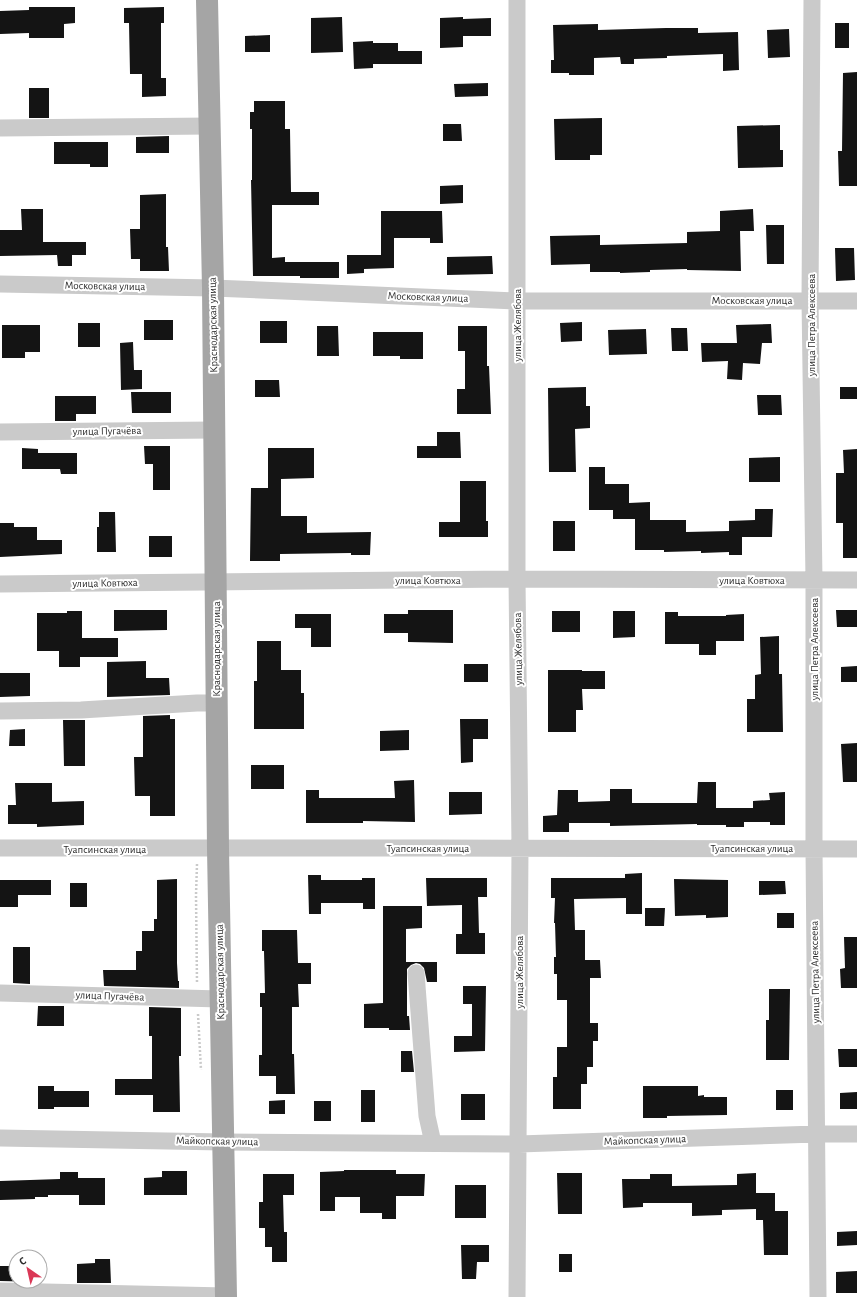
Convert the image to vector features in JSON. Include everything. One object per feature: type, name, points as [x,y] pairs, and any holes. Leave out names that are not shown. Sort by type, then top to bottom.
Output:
[{"type":"main road","name":"Краснодарская улица","points":[[207,0],[216,581],[220,999],[226,1296]]},
{"type":"street","name":"улица Желябова","points":[[517,0],[517,579],[520,847],[517,1297]]},
{"type":"street","name":"улица Петра Алексеева","points":[[812,0],[810,300],[814,580],[814,848],[818,1297]]},
{"type":"street","points":[[0,128],[210,126]]},
{"type":"street","name":"Московская улица","points":[[0,284],[212,288],[517,301],[857,301]]},
{"type":"street","name":"улица Пугачёва","points":[[0,432],[214,430]]},
{"type":"street","name":"улица Ковтюха","points":[[0,584],[517,579],[857,580]]},
{"type":"street","points":[[0,711],[81,710],[217,703]]},
{"type":"street","name":"Туапсинская улица","points":[[0,848],[218,849],[520,847],[857,849]]},
{"type":"street","points":[[416,973],[427,1116],[433,1143]]},
{"type":"street","name":"улица Пугачёва","points":[[0,993],[220,999]]},
{"type":"street","name":"Майкопская улица","points":[[0,1138],[223,1142],[518,1144],[857,1134]]},
{"type":"street","points":[[0,1291],[226,1296]]},
{"type":"building","points":[[29,7],[75,7],[75,23],[64,24],[64,38],[29,38],[29,33],[0,34],[0,11],[29,10]]},
{"type":"building","points":[[164,7],[164,23],[161,23],[161,78],[166,78],[166,96],[142,97],[142,74],[130,74],[129,23],[124,23],[124,8]]},
{"type":"building","points":[[342,17],[343,52],[311,53],[311,18]]},
{"type":"building","points":[[463,17],[463,19],[491,18],[491,36],[463,36],[463,47],[440,48],[440,18]]},
{"type":"building","points":[[835,23],[849,23],[849,48],[835,48]]},
{"type":"building","points":[[598,24],[598,30],[698,28],[698,33],[738,32],[739,70],[723,71],[723,54],[634,59],[634,64],[621,64],[620,57],[594,58],[594,75],[551,73],[551,60],[554,60],[553,25]]},
{"type":"building","points":[[789,29],[790,57],[768,58],[767,30]]},
{"type":"building","points":[[270,35],[270,52],[245,52],[245,36]]},
{"type":"building","points":[[373,41],[373,43],[398,43],[398,51],[422,51],[422,64],[373,64],[373,68],[354,69],[353,42]]},
{"type":"building","points":[[857,72],[857,186],[839,186],[838,151],[842,151],[843,73]]},
{"type":"building","points":[[488,83],[488,96],[455,97],[454,84]]},
{"type":"building","points":[[29,88],[49,88],[49,118],[29,118]]},
{"type":"building","points":[[254,101],[285,101],[285,129],[290,129],[291,192],[319,192],[319,205],[272,205],[272,258],[285,257],[285,262],[339,262],[339,278],[253,276],[251,180],[252,129],[250,129],[250,112],[254,112]]},
{"type":"building","points":[[602,118],[602,155],[590,155],[590,160],[555,160],[554,119]]},
{"type":"building","points":[[443,124],[461,124],[462,141],[443,141]]},
{"type":"building","points":[[780,125],[780,150],[783,150],[783,167],[738,168],[737,126]]},
{"type":"building","points":[[169,136],[169,153],[136,153],[136,137]]},
{"type":"building","points":[[54,142],[108,142],[108,167],[90,167],[90,164],[54,164]]},
{"type":"building","points":[[463,185],[463,203],[440,204],[440,186]]},
{"type":"building","points":[[166,194],[166,247],[168,247],[169,271],[140,271],[140,259],[131,259],[130,229],[140,229],[140,195]]},
{"type":"building","points":[[21,209],[43,209],[43,242],[86,242],[86,255],[72,255],[72,266],[58,266],[57,255],[0,256],[0,230],[22,230]]},
{"type":"building","points":[[753,209],[754,231],[740,231],[741,271],[687,269],[650,270],[650,272],[620,273],[590,272],[590,264],[551,265],[550,236],[600,235],[600,245],[687,243],[687,232],[720,231],[720,211]]},
{"type":"building","points":[[381,211],[442,211],[443,243],[430,243],[430,238],[394,238],[394,268],[364,269],[364,273],[347,274],[347,255],[381,255]]},
{"type":"building","points":[[766,225],[784,225],[784,264],[767,264]]},
{"type":"building","points":[[835,248],[854,248],[855,280],[836,281]]},
{"type":"building","points":[[492,256],[493,274],[447,275],[447,257]]},
{"type":"building","points":[[144,320],[173,320],[173,340],[144,340]]},
{"type":"building","points":[[260,321],[287,321],[287,343],[260,343]]},
{"type":"building","points":[[582,322],[582,341],[561,342],[560,323]]},
{"type":"building","points":[[78,323],[100,323],[100,347],[78,347]]},
{"type":"building","points":[[771,324],[772,343],[762,343],[760,364],[743,363],[742,380],[727,379],[728,361],[702,362],[701,343],[737,343],[736,325]]},
{"type":"building","points":[[2,325],[40,325],[40,352],[25,352],[25,358],[2,358]]},
{"type":"building","points":[[317,326],[338,326],[339,356],[317,356]]},
{"type":"building","points":[[458,326],[487,326],[487,366],[489,366],[491,414],[457,414],[457,389],[465,389],[465,351],[458,351]]},
{"type":"building","points":[[671,328],[687,328],[688,351],[672,351]]},
{"type":"building","points":[[646,329],[647,354],[609,355],[608,330]]},
{"type":"building","points":[[373,332],[423,332],[423,359],[400,359],[400,356],[373,356]]},
{"type":"building","points":[[133,342],[134,370],[142,370],[142,389],[121,390],[120,343]]},
{"type":"building","points":[[255,380],[279,380],[280,397],[255,397]]},
{"type":"building","points":[[586,387],[586,406],[590,406],[590,428],[575,429],[576,472],[549,472],[548,388]]},
{"type":"building","points":[[840,387],[857,387],[857,399],[840,399]]},
{"type":"building","points":[[131,392],[171,392],[171,413],[132,413]]},
{"type":"building","points":[[757,395],[781,395],[782,415],[758,415]]},
{"type":"building","points":[[55,396],[96,396],[96,414],[76,414],[76,421],[55,421]]},
{"type":"building","points":[[437,432],[460,432],[461,458],[417,458],[417,446],[437,446]]},
{"type":"building","points":[[144,446],[170,446],[170,490],[153,490],[153,464],[145,464]]},
{"type":"building","points":[[22,448],[38,449],[38,453],[77,453],[77,474],[61,474],[60,469],[22,469]]},
{"type":"building","points":[[268,448],[314,448],[314,478],[281,479],[281,516],[307,516],[307,533],[371,532],[370,555],[351,555],[351,553],[280,554],[280,561],[250,561],[251,488],[268,488]]},
{"type":"building","points":[[857,449],[857,558],[843,558],[843,523],[836,523],[836,473],[844,473],[843,450]]},
{"type":"building","points":[[780,457],[780,482],[749,482],[749,458]]},
{"type":"building","points":[[589,467],[605,467],[605,484],[629,484],[629,503],[650,502],[650,520],[686,520],[686,532],[729,531],[729,521],[755,520],[755,509],[773,509],[772,537],[742,537],[742,555],[729,555],[729,552],[701,553],[701,551],[664,552],[664,550],[635,550],[635,519],[613,519],[613,510],[589,510]]},
{"type":"building","points":[[460,481],[486,481],[486,521],[488,521],[488,537],[439,537],[439,522],[460,522]]},
{"type":"building","points":[[99,512],[115,512],[116,552],[97,552],[97,527],[99,527]]},
{"type":"building","points":[[553,521],[575,521],[575,551],[553,551]]},
{"type":"building","points":[[0,523],[14,523],[14,527],[37,527],[37,540],[62,540],[62,554],[0,557]]},
{"type":"building","points":[[149,536],[172,536],[172,557],[149,557]]},
{"type":"building","points":[[114,610],[167,610],[167,630],[114,631]]},
{"type":"building","points":[[408,610],[453,610],[453,643],[408,642],[408,633],[384,633],[384,614],[408,614]]},
{"type":"building","points":[[836,610],[857,610],[857,627],[837,627]]},
{"type":"building","points":[[67,611],[82,611],[82,638],[118,638],[118,657],[80,657],[80,667],[59,667],[59,651],[37,651],[37,613],[67,613]]},
{"type":"building","points":[[552,611],[580,611],[580,632],[552,632]]},
{"type":"building","points":[[613,611],[635,611],[635,637],[613,638]]},
{"type":"building","points":[[665,612],[678,612],[678,616],[726,616],[744,614],[744,641],[716,641],[716,655],[699,655],[699,644],[665,644]]},
{"type":"building","points":[[295,614],[331,614],[331,647],[311,647],[311,628],[295,628]]},
{"type":"building","points":[[779,636],[779,674],[782,674],[783,732],[747,732],[747,699],[755,699],[755,675],[761,674],[760,637]]},
{"type":"building","points":[[257,641],[281,641],[281,670],[301,670],[301,693],[304,693],[304,729],[254,729],[254,681],[257,681]]},
{"type":"building","points":[[146,661],[146,678],[169,678],[170,695],[107,697],[107,662]]},
{"type":"building","points":[[464,664],[488,664],[488,682],[464,682]]},
{"type":"building","points":[[857,666],[857,682],[841,682],[841,667]]},
{"type":"building","points":[[548,670],[605,671],[605,689],[582,689],[583,710],[576,710],[576,732],[548,732]]},
{"type":"building","points":[[0,673],[30,673],[30,696],[0,697]]},
{"type":"building","points":[[170,715],[170,719],[175,719],[175,816],[150,816],[150,796],[135,796],[134,757],[143,757],[143,716]]},
{"type":"building","points":[[460,719],[488,719],[488,739],[473,739],[473,762],[461,763]]},
{"type":"building","points":[[63,720],[85,720],[85,766],[64,766]]},
{"type":"building","points":[[25,729],[25,746],[9,746],[10,730]]},
{"type":"building","points":[[409,730],[409,750],[380,751],[380,731]]},
{"type":"building","points":[[857,743],[857,782],[843,782],[841,744]]},
{"type":"building","points":[[251,765],[284,765],[284,789],[251,789]]},
{"type":"building","points":[[414,780],[415,822],[363,821],[363,823],[306,823],[306,790],[319,790],[319,798],[395,798],[394,781]]},
{"type":"building","points":[[698,782],[716,782],[716,808],[753,808],[753,801],[770,800],[769,793],[785,792],[785,825],[770,825],[770,822],[744,822],[744,827],[697,824],[610,826],[610,823],[569,823],[569,832],[543,832],[543,816],[557,815],[558,790],[578,790],[578,802],[610,801],[610,789],[632,789],[632,803],[697,803]]},
{"type":"building","points":[[15,783],[52,783],[52,802],[84,801],[84,825],[37,827],[37,824],[8,824],[8,805],[16,805]]},
{"type":"building","points":[[449,792],[482,792],[482,814],[449,815]]},
{"type":"building","points":[[642,873],[642,914],[626,914],[626,898],[574,899],[575,930],[585,930],[585,960],[600,960],[601,978],[590,978],[590,1023],[598,1023],[598,1041],[593,1041],[593,1067],[587,1067],[587,1084],[581,1084],[581,1109],[553,1109],[553,1077],[557,1077],[557,1047],[567,1047],[567,1000],[557,1000],[557,974],[554,974],[554,957],[556,957],[554,923],[555,898],[551,898],[551,878],[625,878],[625,874]]},
{"type":"building","points":[[308,875],[321,875],[321,880],[362,880],[362,878],[375,878],[375,909],[363,909],[363,903],[321,903],[321,914],[309,914]]},
{"type":"building","points":[[426,878],[487,878],[487,897],[478,897],[479,933],[485,933],[485,954],[456,954],[456,934],[462,934],[462,905],[427,906]]},
{"type":"building","points":[[177,879],[177,963],[179,988],[104,986],[103,970],[136,970],[136,951],[142,951],[142,931],[154,931],[154,919],[157,919],[157,880]]},
{"type":"building","points":[[674,879],[728,880],[728,917],[706,918],[706,915],[675,916]]},
{"type":"building","points":[[0,880],[51,880],[51,895],[18,895],[18,907],[0,907]]},
{"type":"building","points":[[759,881],[785,881],[786,894],[759,895]]},
{"type":"building","points":[[70,883],[87,883],[87,907],[70,907]]},
{"type":"building","points":[[383,906],[422,906],[422,928],[406,929],[406,962],[437,962],[437,982],[427,982],[424,968],[420,964],[416,963],[407,969],[407,1016],[409,1016],[410,1030],[364,1028],[364,1004],[383,1003]]},
{"type":"building","points":[[645,908],[665,908],[664,926],[645,926]]},
{"type":"building","points":[[777,913],[794,913],[794,928],[777,928]]},
{"type":"building","points":[[262,930],[297,930],[298,963],[311,963],[311,984],[298,984],[299,1007],[292,1007],[292,1054],[294,1054],[295,1094],[276,1094],[276,1076],[259,1076],[259,1055],[262,1055],[262,1007],[260,1007],[260,993],[265,993]]},
{"type":"building","points":[[844,937],[857,937],[857,988],[841,988],[840,969],[845,968]]},
{"type":"building","points":[[13,947],[30,947],[30,984],[13,983]]},
{"type":"building","points":[[463,986],[486,986],[485,1051],[454,1052],[454,1036],[472,1036],[472,1004],[463,1004]]},
{"type":"building","points":[[769,989],[790,989],[789,1060],[766,1060],[766,1020],[769,1020]]},
{"type":"building","points":[[38,1006],[64,1006],[64,1026],[37,1026]]},
{"type":"building","points":[[149,1007],[181,1008],[181,1056],[179,1056],[180,1112],[153,1112],[153,1095],[115,1095],[115,1079],[152,1079],[152,1036],[149,1036]]},
{"type":"building","points":[[838,1049],[857,1049],[857,1067],[839,1067]]},
{"type":"building","points":[[401,1051],[412,1051],[414,1072],[401,1072]]},
{"type":"building","points":[[38,1086],[54,1086],[54,1091],[89,1091],[89,1107],[54,1107],[54,1109],[38,1109]]},
{"type":"building","points":[[643,1086],[698,1086],[698,1096],[704,1095],[704,1097],[727,1097],[727,1115],[643,1118]]},
{"type":"building","points":[[361,1090],[375,1090],[375,1122],[361,1122]]},
{"type":"building","points":[[776,1090],[793,1090],[793,1110],[776,1110]]},
{"type":"building","points":[[857,1092],[857,1109],[840,1109],[840,1093]]},
{"type":"building","points":[[461,1094],[485,1094],[485,1120],[461,1120]]},
{"type":"building","points":[[285,1100],[285,1114],[269,1114],[269,1101]]},
{"type":"building","points":[[314,1101],[331,1101],[331,1121],[314,1121]]},
{"type":"building","points":[[344,1170],[396,1170],[396,1174],[425,1174],[424,1196],[396,1196],[396,1219],[382,1219],[382,1213],[360,1213],[360,1197],[335,1197],[335,1211],[320,1211],[320,1172]]},
{"type":"building","points":[[162,1171],[187,1171],[187,1195],[144,1195],[144,1178],[162,1177]]},
{"type":"building","points":[[60,1172],[78,1172],[78,1178],[105,1178],[105,1205],[79,1205],[79,1195],[48,1195],[48,1197],[35,1197],[35,1199],[0,1200],[0,1181],[60,1179]]},
{"type":"building","points":[[557,1173],[582,1173],[582,1214],[558,1214]]},
{"type":"building","points":[[756,1173],[756,1193],[775,1193],[775,1211],[788,1211],[788,1255],[764,1255],[763,1220],[756,1220],[756,1209],[722,1210],[722,1215],[692,1216],[692,1203],[643,1203],[643,1207],[623,1208],[622,1179],[650,1179],[650,1174],[672,1174],[672,1186],[737,1185],[737,1174]]},
{"type":"building","points":[[263,1174],[294,1174],[294,1195],[283,1195],[284,1232],[287,1232],[287,1262],[272,1262],[272,1247],[265,1247],[265,1228],[259,1228],[259,1202],[263,1202]]},
{"type":"building","points":[[455,1185],[486,1185],[486,1218],[455,1218]]},
{"type":"building","points":[[857,1231],[857,1245],[837,1246],[837,1232]]},
{"type":"building","points":[[461,1245],[489,1245],[489,1262],[477,1262],[476,1279],[462,1279]]},
{"type":"building","points":[[559,1254],[572,1254],[572,1272],[559,1272]]},
{"type":"building","points":[[95,1259],[110,1259],[111,1283],[77,1283],[77,1264],[95,1263]]},
{"type":"building","points":[[0,1266],[8,1266],[8,1281],[0,1281]]},
{"type":"building","points":[[857,1271],[857,1293],[836,1293],[836,1272]]}]
